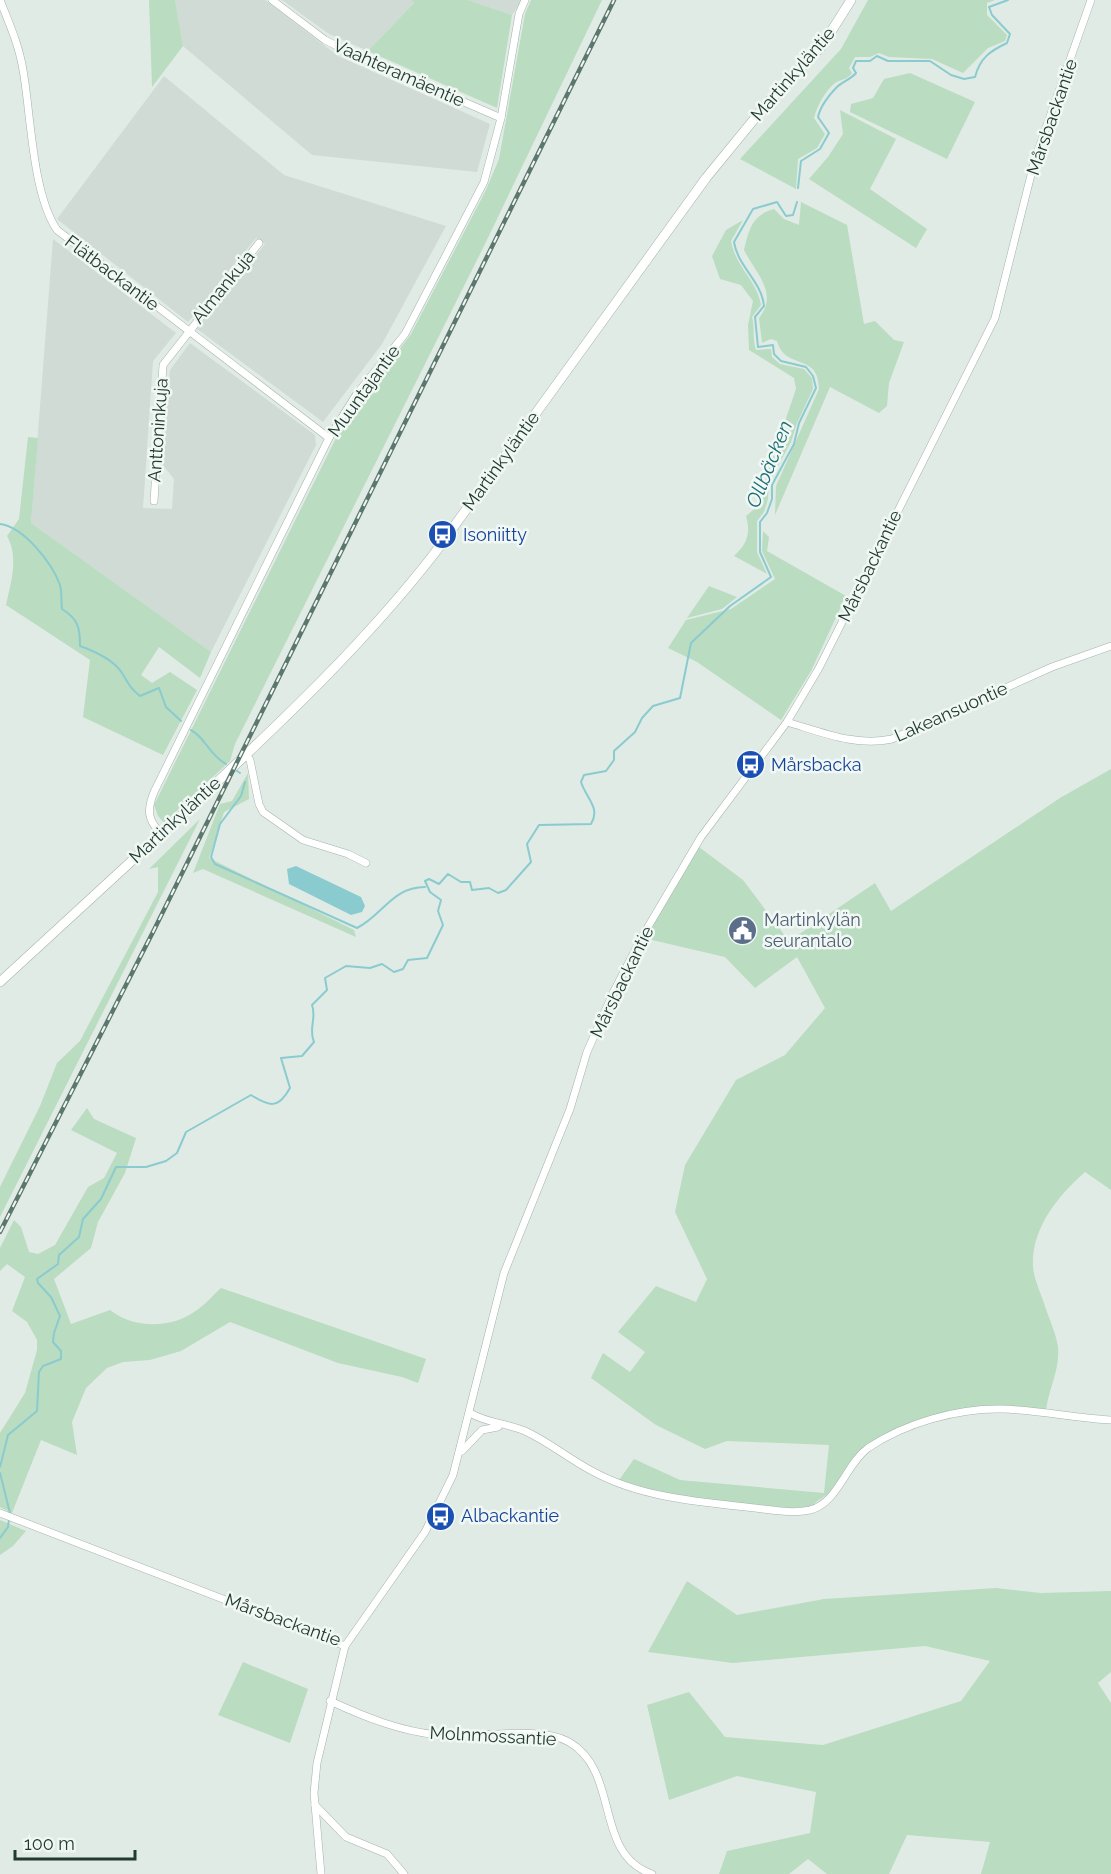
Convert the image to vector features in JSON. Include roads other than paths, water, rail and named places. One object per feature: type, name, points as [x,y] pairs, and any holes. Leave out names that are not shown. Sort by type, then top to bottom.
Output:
[{"type":"street","name":"Flätbackantie","points":[[0,0],[20,55],[32,143],[50,221],[64,237],[329,438]]},
{"type":"street","name":"Vaahteramäentie","points":[[272,0],[325,40],[501,118]]},
{"type":"street","name":"Muuntajantie","points":[[161,834],[153,826],[148,813],[154,792],[329,438],[356,395],[392,353],[420,310],[484,182],[501,118],[514,38],[525,0]]},
{"type":"street","name":"Martinkyläntie","points":[[0,982],[246,754],[345,659],[394,605],[434,554],[706,178],[769,101],[822,46],[851,0]]},
{"type":"street","name":"Mårsbackantie","points":[[2,1514],[345,1646],[436,1513],[460,1454],[504,1273],[570,1109],[587,1052],[614,991],[642,937],[701,837],[787,722],[819,668],[995,318],[1035,159],[1092,0]]},
{"type":"street","name":"Almankuja","points":[[188,331],[259,243]]},
{"type":"street","name":"Anttoninkuja","points":[[154,501],[163,365],[188,331]]},
{"type":"street","name":"Lakeansuontie","points":[[787,722],[857,742],[876,743],[892,739],[1052,667],[1111,646]]},
{"type":"street","points":[[246,754],[250,760],[258,804],[263,812],[303,840],[348,854],[366,863]]},
{"type":"street","points":[[470,1413],[485,1422],[524,1430],[592,1472],[631,1487],[711,1504],[793,1512],[819,1506],[830,1496],[855,1461],[867,1449],[917,1425],[950,1414],[1003,1409],[1066,1418],[1111,1420]]},
{"type":"street","points":[[460,1454],[482,1430],[501,1426]]},
{"type":"street","points":[[321,1874],[315,1805],[317,1763],[345,1646]]},
{"type":"street","name":"Molnmossantie","points":[[330,1701],[399,1729],[440,1735],[542,1736],[568,1742],[590,1759],[599,1778],[616,1842],[626,1858],[638,1872],[652,1874]]},
{"type":"street","points":[[315,1805],[346,1837],[387,1854],[405,1874]]},
{"type":"water","points":[[296,866],[361,897],[365,906],[362,912],[351,915],[289,884],[287,869]]},
{"type":"waterway","name":"Ollbäcken","points":[[798,188],[801,161],[820,149],[829,133],[818,117],[821,109],[836,88],[856,73],[853,68],[856,61],[870,61],[877,56],[888,61],[930,61],[951,75],[964,79],[975,77],[986,56],[1007,43],[1010,34],[992,15],[989,7],[1008,0]]},
{"type":"waterway","name":"Ollbäcken","points":[[0,1467],[8,1435],[37,1411],[39,1372],[43,1366],[61,1359],[61,1351],[53,1342],[60,1316],[51,1297],[37,1279],[58,1264],[59,1255],[79,1237],[83,1219],[101,1199],[116,1167],[146,1167],[166,1161],[177,1153],[186,1132],[251,1095],[263,1102],[273,1104],[281,1100],[290,1088],[281,1058],[302,1056],[314,1042],[312,1005],[327,990],[325,978],[346,966],[370,968],[382,964],[394,972],[403,969],[408,960],[427,958],[443,925],[438,911],[441,900],[430,892],[425,881],[429,879],[439,884],[448,874],[461,882],[470,882],[472,890],[489,888],[498,893],[506,890],[531,862],[527,844],[539,825],[591,824],[594,818],[594,808],[581,782],[584,775],[606,771],[614,760],[614,751],[635,732],[642,718],[653,706],[680,698],[691,643],[730,606],[771,577],[760,552],[760,522],[767,513],[772,499],[772,485],[794,444],[799,423],[816,388],[813,376],[806,367],[781,361],[774,354],[773,345],[758,347],[755,317],[764,306],[762,297],[740,259],[734,242],[753,209],[777,202],[786,216],[793,215],[797,202]]},
{"type":"waterway","points":[[0,524],[27,539],[51,567],[60,585],[62,609],[72,616],[77,624],[80,646],[114,664],[131,688],[140,696],[159,688],[166,707],[181,721]]},
{"type":"waterway","points":[[191,730],[200,737],[215,756],[226,764]]},
{"type":"waterway","points":[[245,782],[241,796],[220,824],[211,857],[215,864],[357,928],[404,892],[425,887]]},
{"type":"waterway","name":"Ollbäcken","points":[[0,1473],[10,1513]]},
{"type":"waterway","name":"Ollbäcken","points":[[0,1538],[8,1527],[9,1519]]},
{"type":"railway","points":[[0,1232],[154,930],[614,0]]},
{"type":"place","name":"Isoniitty","points":[[442,535]]},
{"type":"place","name":"Mårsbacka","points":[[750,765]]},
{"type":"place","name":"Martinkylän seurantalo","points":[[743,930]]},
{"type":"place","name":"Albackantie","points":[[440,1516]]}]
